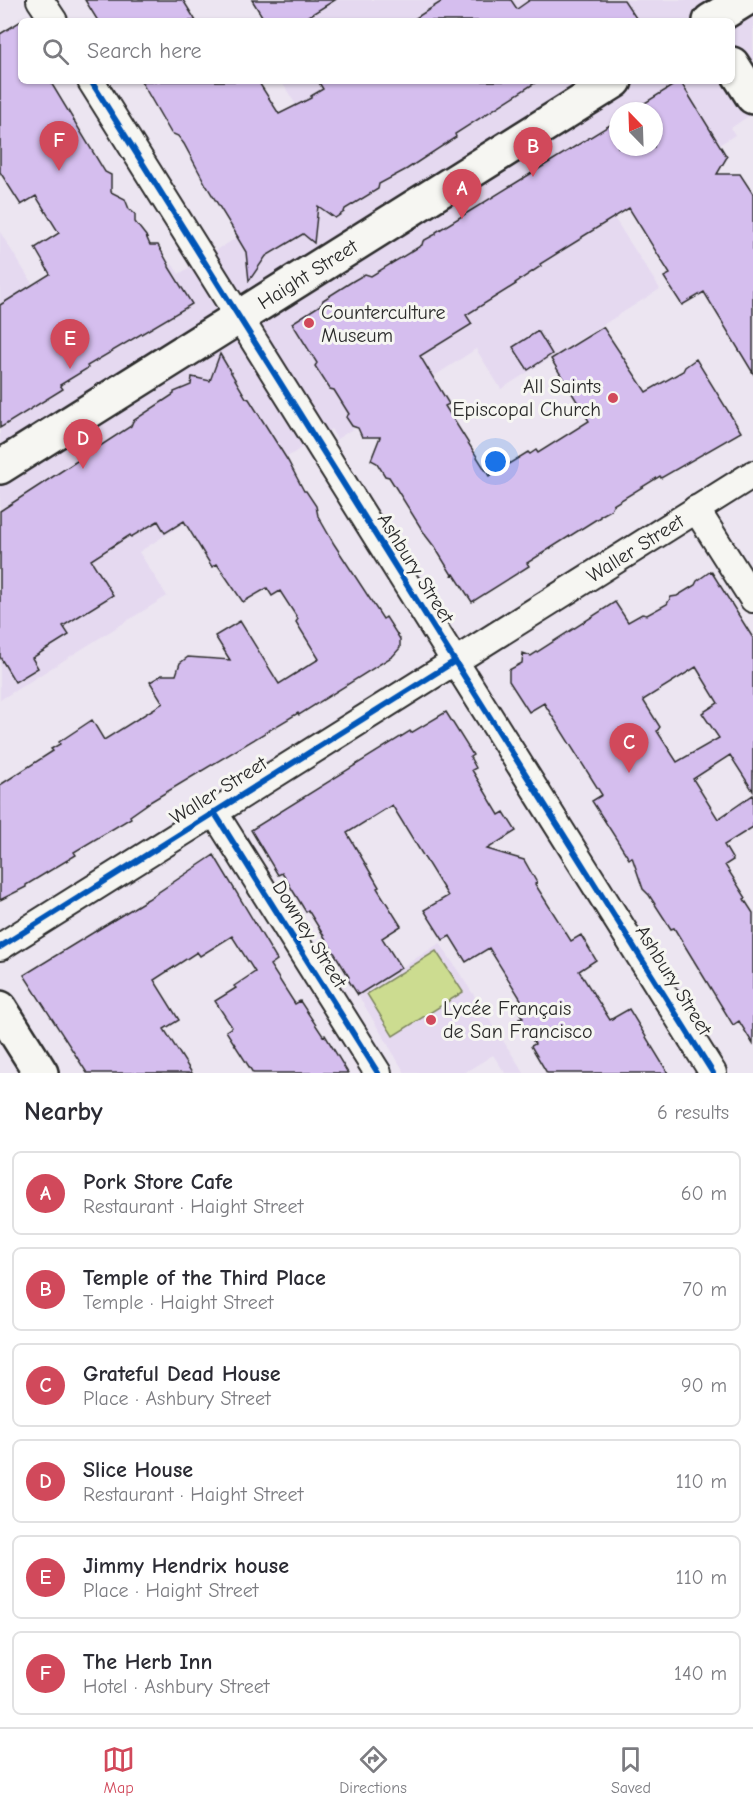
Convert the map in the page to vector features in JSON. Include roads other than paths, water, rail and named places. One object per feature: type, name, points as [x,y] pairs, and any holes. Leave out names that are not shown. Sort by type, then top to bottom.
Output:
[{"type":"street","points":[[40,0],[52,18]]},
{"type":"street","points":[[692,0],[703,18]]},
{"type":"street","points":[[715,18],[744,0]]},
{"type":"street","points":[[735,69],[753,97]]},
{"type":"street","name":"Ashbury Street","points":[[93,84],[713,1073]]},
{"type":"street","name":"Haight Street","points":[[0,467],[610,84]]},
{"type":"street","name":"Waller Street","points":[[0,947],[753,474]]},
{"type":"street","points":[[696,509],[753,599]]},
{"type":"street","name":"Downey Street","points":[[214,812],[378,1073]]},
{"type":"street","points":[[0,1008],[41,1073]]},
{"type":"place","name":"The Herb Inn","points":[[59,171]]},
{"type":"place","name":"Temple of the Third Place","points":[[533,177]]},
{"type":"place","name":"Pork Store Cafe","points":[[462,219]]},
{"type":"place","name":"Counterculture Museum","points":[[309,323]]},
{"type":"place","name":"Jimmy Hendrix house","points":[[70,369]]},
{"type":"place","name":"All Saints Episcopal Church","points":[[613,398]]},
{"type":"place","name":"Slice House","points":[[83,469]]},
{"type":"place","name":"Grateful Dead House","points":[[629,773]]},
{"type":"place","name":"Lycée Français de San Francisco","points":[[431,1020]]}]
